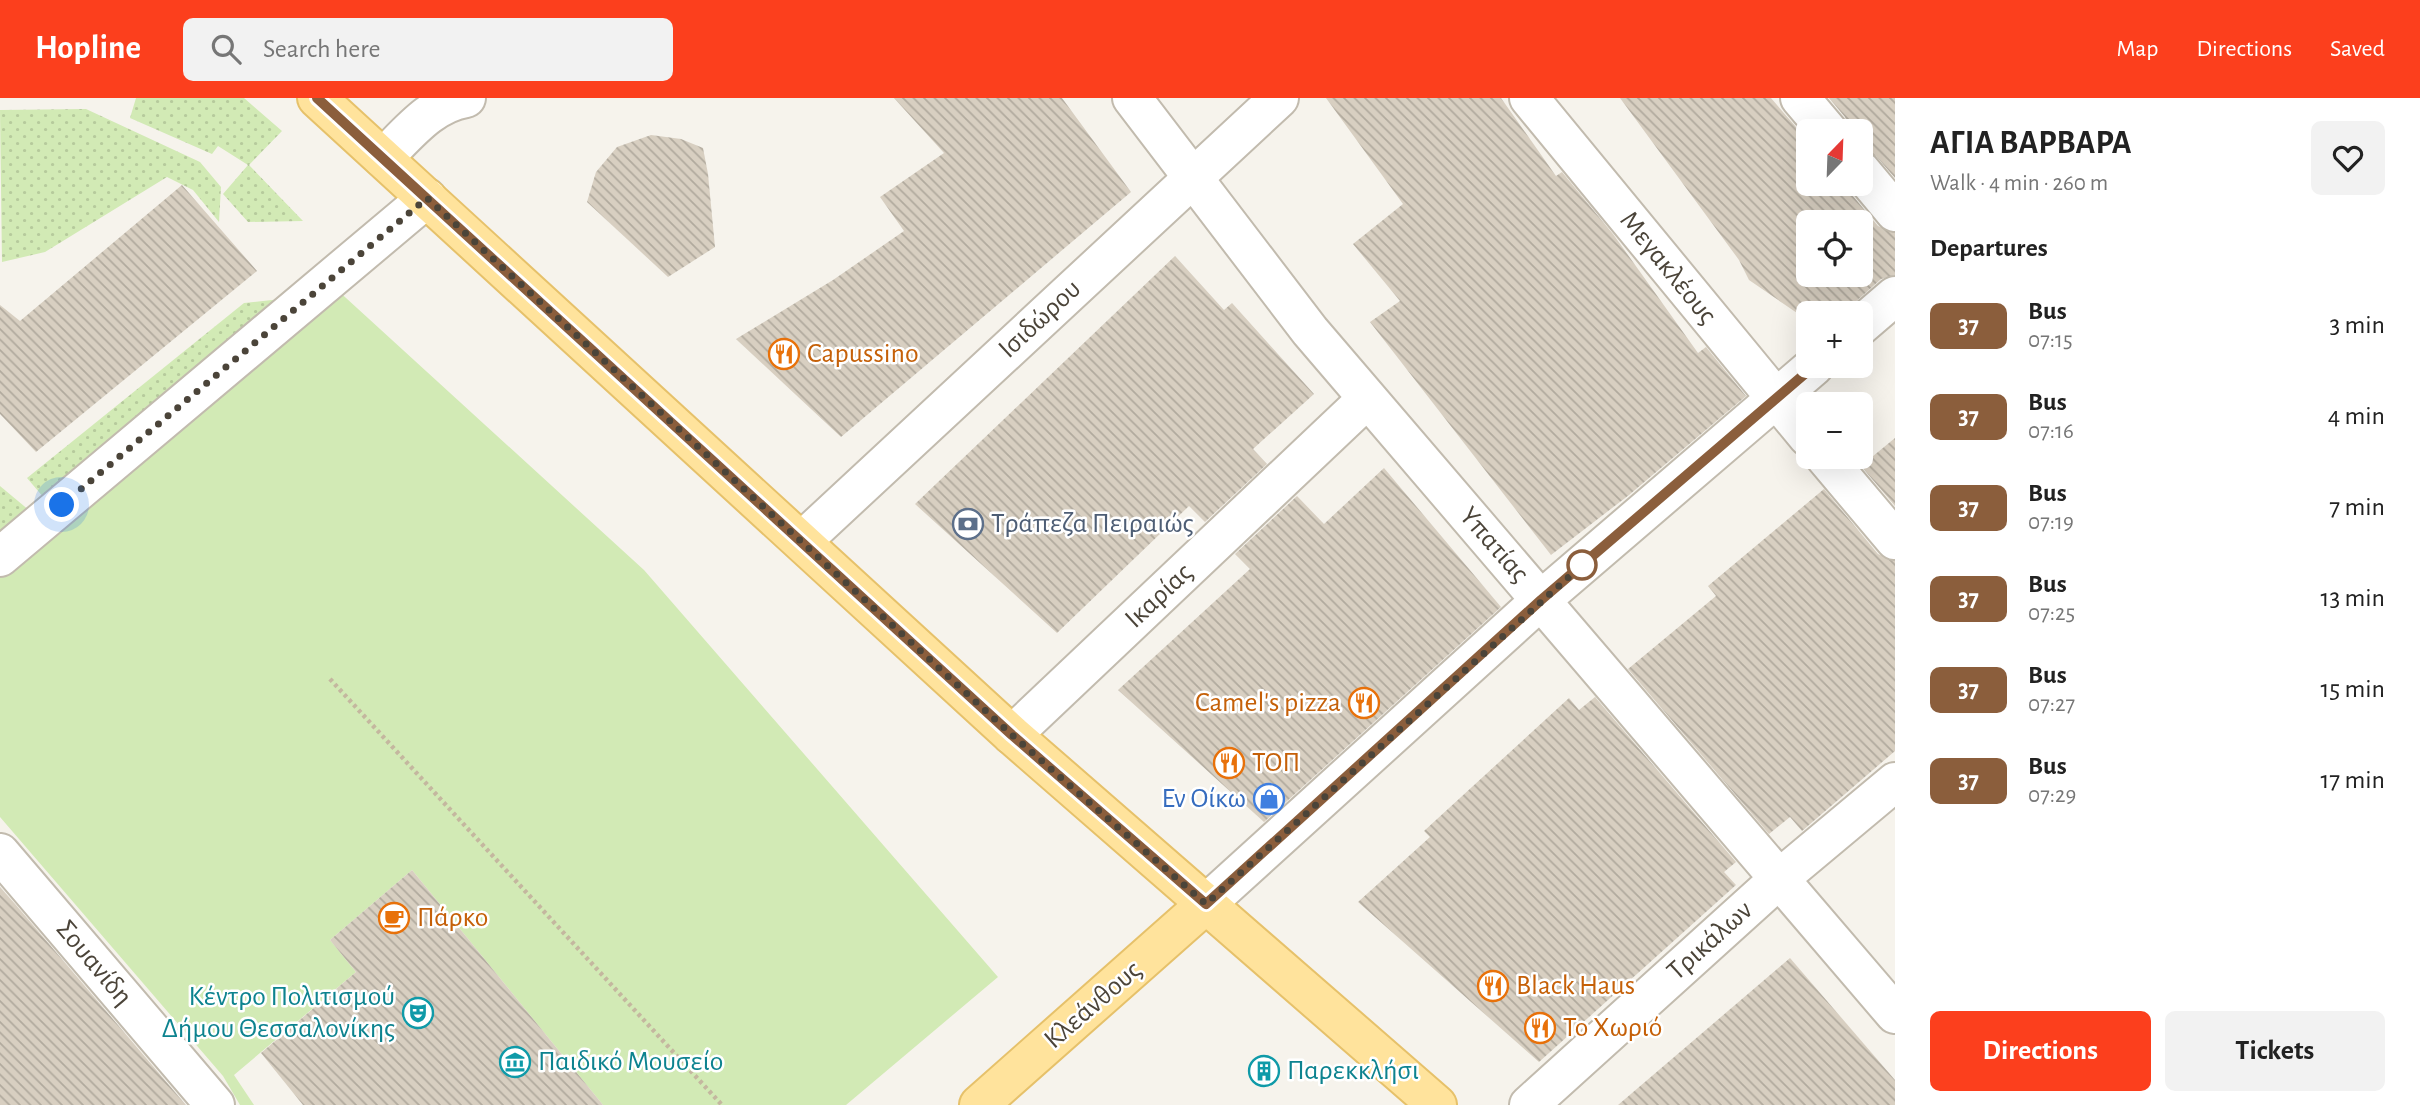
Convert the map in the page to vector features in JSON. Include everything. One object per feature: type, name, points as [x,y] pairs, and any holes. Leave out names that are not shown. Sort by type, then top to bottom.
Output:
[{"type":"main road","points":[[317,98],[1012,735],[1437,1105]]},
{"type":"main road","name":"Κλεάνθους","points":[[979,1105],[1206,904]]},
{"type":"street","points":[[383,158],[429,114],[454,100],[466,98]]},
{"type":"street","name":"Υπατίας","points":[[1132,98],[1310,331],[1895,1014]]},
{"type":"street","name":"Ισιδώρου","points":[[802,541],[1279,98]]},
{"type":"street","name":"Μεγακλέους","points":[[1529,98],[1796,423]]},
{"type":"street","points":[[1800,98],[1818,119]]},
{"type":"street","points":[[1873,186],[1895,212]]},
{"type":"street","points":[[0,557],[427,198]]},
{"type":"street","points":[[1873,315],[1895,296]]},
{"type":"street","points":[[1206,904],[1541,600],[1800,378]]},
{"type":"street","name":"Ικαρίας","points":[[1012,735],[1367,399]]},
{"type":"street","points":[[1835,469],[1895,540]]},
{"type":"street","name":"Τρικάλων","points":[[1529,1105],[1779,879],[1895,782]]},
{"type":"street","name":"Σουανίδη","points":[[0,853],[215,1105]]},
{"type":"path","points":[[330,679],[722,1105]]},
{"type":"green space","points":[[136,98],[244,98],[282,131],[249,165],[303,221],[248,222],[223,194],[248,165],[218,146],[212,154],[130,118]]},
{"type":"green space","points":[[86,109],[200,162],[221,187],[219,222],[193,190],[167,177],[45,252],[2,262],[0,110]]},
{"type":"green space","points":[[334,287],[644,570],[998,977],[846,1105],[603,1105],[412,870],[330,940],[356,972],[234,1075],[254,1105],[240,1105],[223,1076],[0,817],[0,567]]},
{"type":"green space","points":[[299,297],[50,505],[27,478],[244,303]]},
{"type":"green space","points":[[0,486],[36,516],[0,546]]},
{"type":"building","points":[[894,98],[1062,98],[1131,192],[841,437],[736,339],[833,280],[904,231],[880,197],[944,153]]},
{"type":"building","points":[[1326,98],[1501,98],[1556,176],[1562,172],[1613,234],[1698,353],[1706,347],[1746,396],[1629,495],[1551,555],[1370,322],[1400,301],[1353,244],[1403,204]]},
{"type":"building","points":[[1620,98],[1771,98],[1796,127],[1796,196],[1853,196],[1865,210],[1796,210],[1796,287],[1872,287],[1856,301],[1796,301],[1796,312],[1749,280],[1739,260]]},
{"type":"building","points":[[1829,98],[1895,98],[1895,178],[1873,155],[1873,119],[1845,117]]},
{"type":"building","points":[[651,135],[681,139],[703,148],[708,174],[715,247],[668,277],[587,202],[596,172],[617,147]]},
{"type":"building","points":[[182,185],[257,271],[36,452],[0,414],[0,305],[20,321]]},
{"type":"building","points":[[1873,220],[1878,226],[1895,233],[1895,275],[1881,279],[1873,286]]},
{"type":"building","points":[[1175,256],[1224,310],[1232,303],[1314,394],[1253,449],[1267,464],[1205,522],[1189,506],[1057,633],[915,504]]},
{"type":"building","points":[[1895,438],[1895,506],[1864,469],[1873,469],[1873,456]]},
{"type":"building","points":[[1384,468],[1501,607],[1264,822],[1118,690],[1250,569],[1235,554],[1297,496],[1324,524]]},
{"type":"building","points":[[1824,489],[1878,554],[1895,561],[1895,751],[1802,831],[1790,817],[1769,834],[1628,669],[1716,596],[1708,586]]},
{"type":"building","points":[[1595,697],[1736,862],[1724,872],[1736,885],[1539,1062],[1358,902],[1430,837],[1424,831],[1569,698],[1579,710]]},
{"type":"building","name":"Κέντρο Πολιτισμού Δήμου Θεσσαλονίκης","points":[[412,870],[603,1105],[303,1105],[261,1053],[356,972],[330,940]]},
{"type":"building","points":[[0,887],[16,905],[186,1105],[0,1105]]},
{"type":"building","points":[[1790,958],[1895,1080],[1895,1105],[1618,1105]]},
{"type":"bus line","name":"37","points":[[317,98],[1012,735],[1206,904],[1541,600],[1800,378]]},
{"type":"place","name":"Capussino","points":[[784,354]]},
{"type":"place","name":"Τράπεζα Πειραιώς","points":[[968,524]]},
{"type":"place","name":"Camel's pizza","points":[[1364,703]]},
{"type":"place","name":"ΤΟΠ","points":[[1229,763]]},
{"type":"place","name":"Εν Οίκω","points":[[1269,799]]},
{"type":"place","name":"Πάρκο","points":[[394,918]]},
{"type":"place","name":"Black Haus","points":[[1493,986]]},
{"type":"place","name":"Κέντρο Πολιτισμού Δήμου Θεσσαλονίκης","points":[[418,1013]]},
{"type":"place","name":"Το Χωριό","points":[[1540,1028]]},
{"type":"place","name":"Παιδικό Μουσείο","points":[[515,1062]]},
{"type":"place","name":"Παρεκκλήσι","points":[[1264,1071]]},
{"type":"route","points":[[62,505],[427,198],[1012,735],[1206,904],[1582,565]]}]
